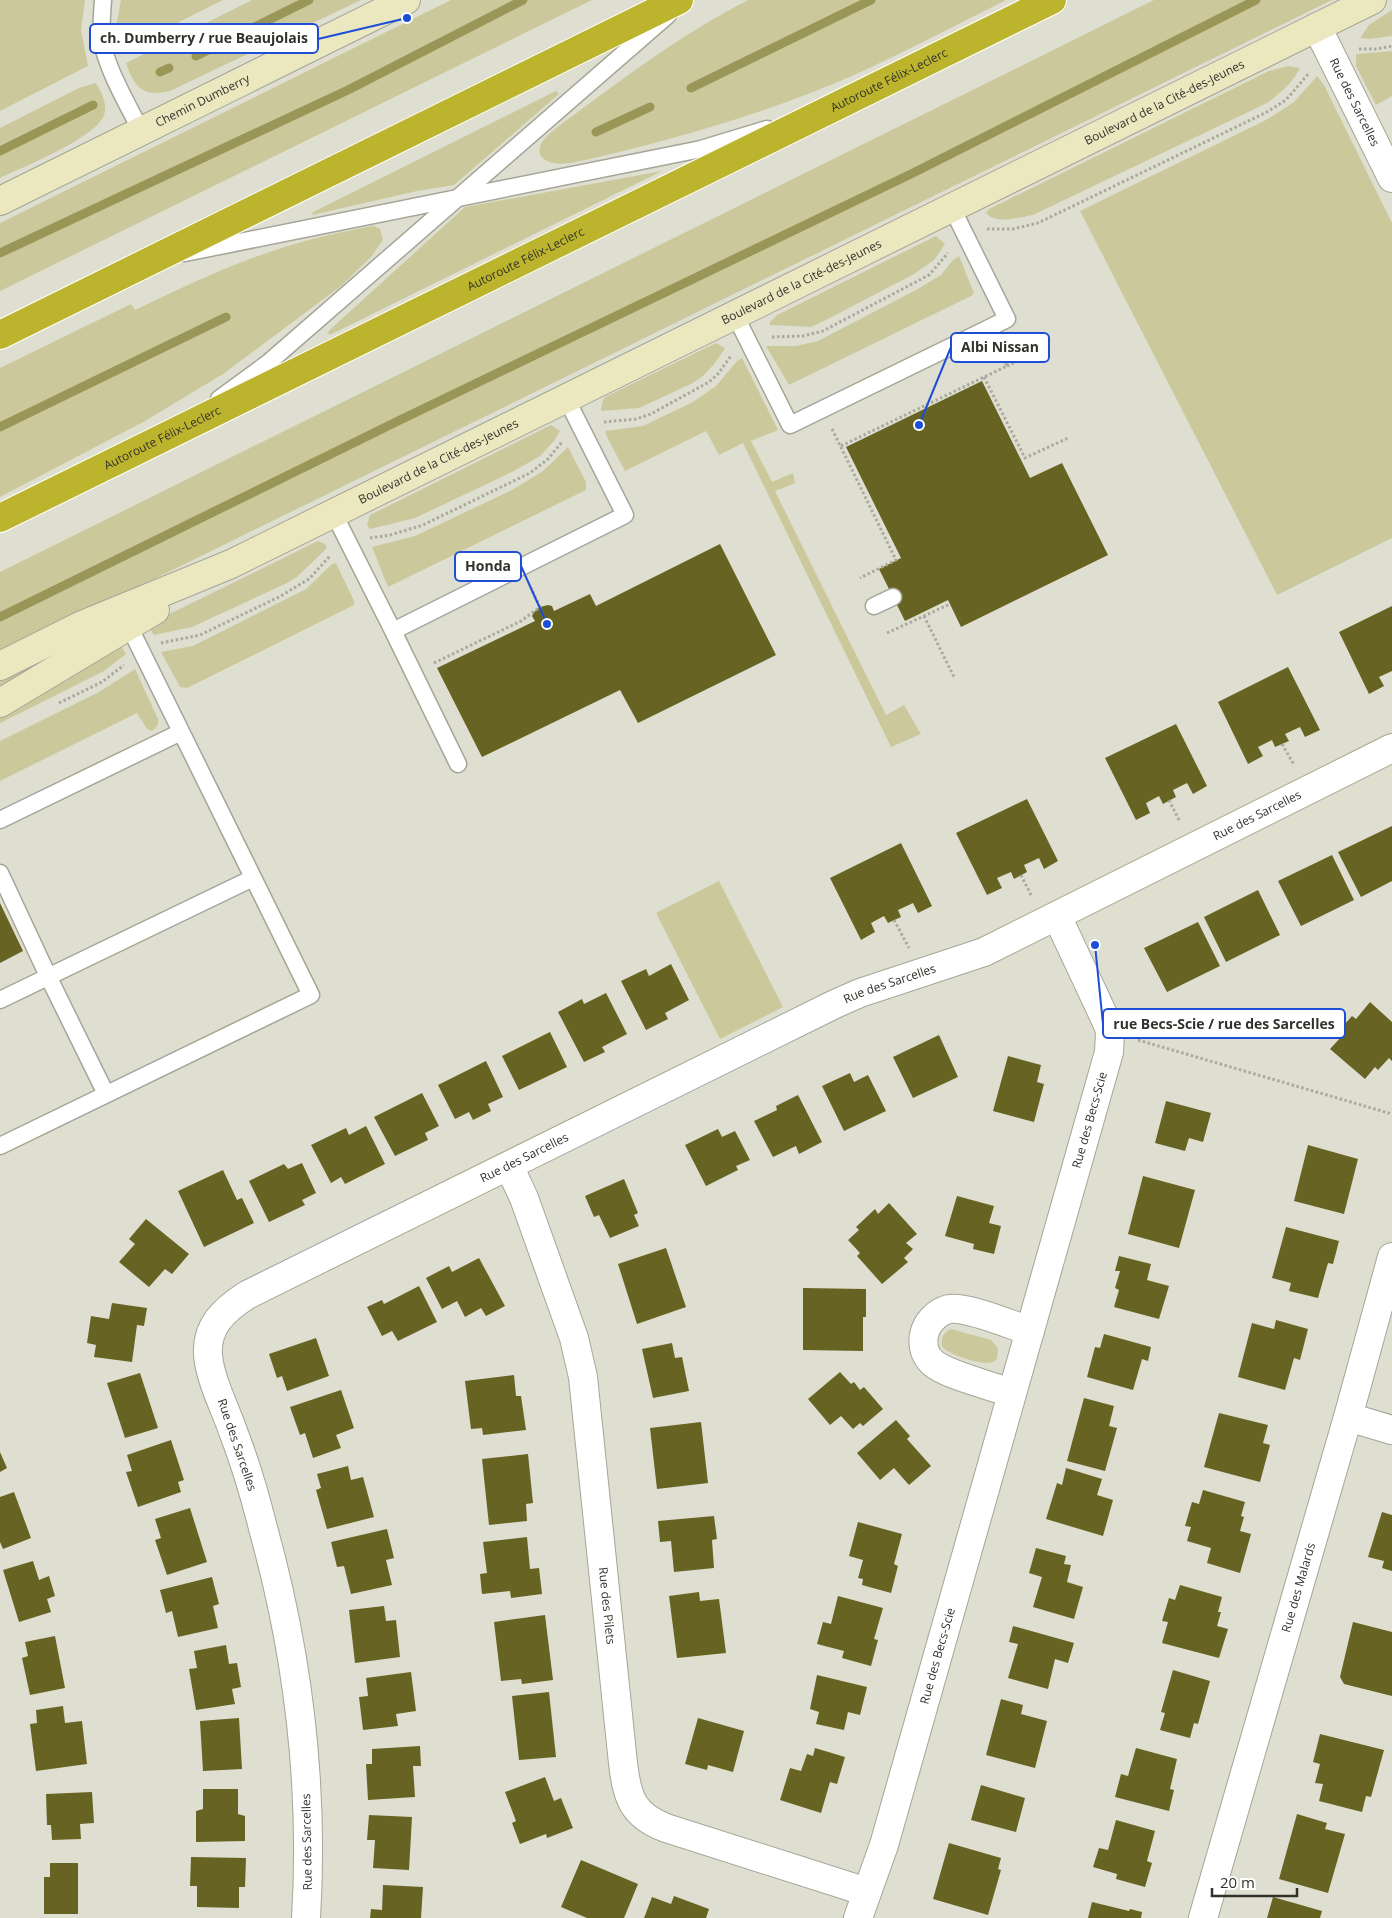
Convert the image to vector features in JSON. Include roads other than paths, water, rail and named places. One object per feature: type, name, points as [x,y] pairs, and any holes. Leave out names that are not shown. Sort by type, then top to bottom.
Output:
[{"type":"highway","points":[[0,335],[679,0]]},
{"type":"highway","name":"Autoroute Félix-Leclerc","points":[[0,518],[1052,0]]},
{"type":"street","name":"Chemin Dumberry","points":[[0,201],[406,0]]},
{"type":"street","name":"Boulevard de la Cité-des-Jeunes","points":[[0,703],[125,618],[333,512],[1372,0]]},
{"type":"street","name":"Rue des Sarcelles","points":[[1316,27],[1392,178]]},
{"type":"street","name":"Boulevard de la Cité-des-Jeunes","points":[[0,666],[80,626],[125,618]]},
{"type":"street","name":"Rue des Sarcelles","points":[[306,1918],[308,1860],[306,1790],[294,1669],[280,1594],[263,1527],[238,1443],[210,1366],[208,1355],[210,1334],[226,1309],[247,1296],[848,997],[984,952],[1046,909],[1392,748]]},
{"type":"street","name":"Rue des Becs-Scie","points":[[858,1918],[884,1844],[1107,1058],[1110,1040],[1104,1014],[1046,909]]},
{"type":"street","name":"Rue des Pilets","points":[[509,1166],[524,1198],[561,1300],[574,1338],[580,1364],[624,1771],[628,1794],[632,1804],[646,1819],[666,1828],[867,1892]]},
{"type":"street","name":"Rue des Malards","points":[[1203,1918],[1348,1417],[1392,1257]]},
{"type":"street","points":[[1011,1393],[948,1371],[931,1362],[923,1346],[926,1328],[936,1316],[950,1309],[968,1311],[1030,1331]]},
{"type":"street","points":[[1348,1417],[1392,1430]]},
{"type":"lane","points":[[103,0],[101,28],[103,47],[141,131]]},
{"type":"lane","points":[[169,435],[268,363],[684,0]]},
{"type":"lane","points":[[153,260],[700,149],[828,111]]},
{"type":"lane","points":[[735,315],[790,425],[978,334],[1007,319],[952,208]]},
{"type":"lane","points":[[393,631],[625,515],[566,398]]},
{"type":"lane","points":[[333,512],[458,764]]},
{"type":"lane","points":[[874,606],[893,597]]},
{"type":"lane","points":[[0,1146],[311,995],[125,618]]},
{"type":"lane","points":[[0,820],[181,732]]},
{"type":"lane","points":[[0,873],[106,1094]]},
{"type":"lane","points":[[0,1000],[253,878]]},
{"type":"waterway","points":[[196,56],[309,0]]},
{"type":"waterway","points":[[0,253],[348,90],[523,0]]},
{"type":"waterway","points":[[691,88],[871,0]]},
{"type":"waterway","points":[[0,617],[398,421],[913,173],[1256,0]]},
{"type":"waterway","points":[[160,72],[169,68]]},
{"type":"waterway","points":[[0,151],[93,105]]},
{"type":"waterway","points":[[596,132],[650,107]]},
{"type":"waterway","points":[[0,427],[226,317]]},
{"type":"place","name":"ch. Dumberry / rue Beaujolais","points":[[407,18]]},
{"type":"place","name":"Albi Nissan","points":[[919,425]]},
{"type":"place","name":"Honda","points":[[547,624]]},
{"type":"place","name":"rue Becs-Scie / rue des Sarcelles","points":[[1095,945]]}]
